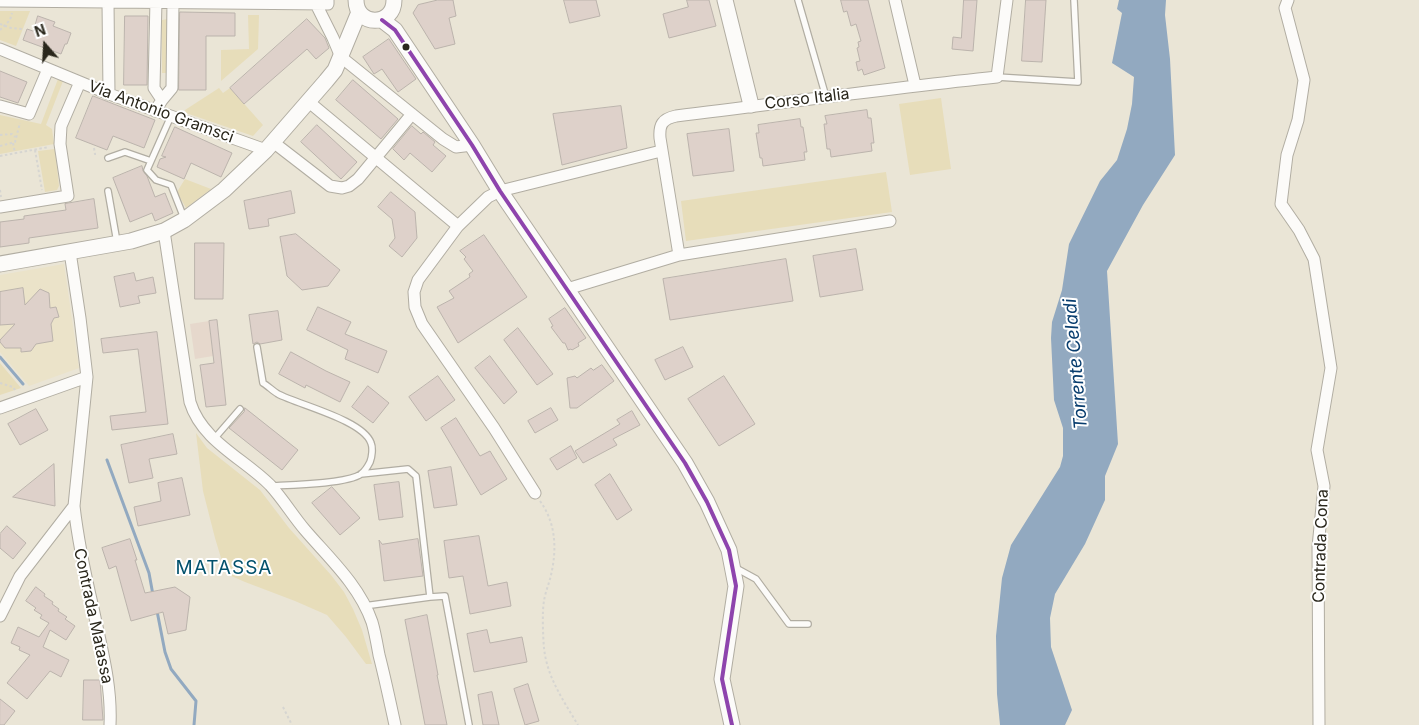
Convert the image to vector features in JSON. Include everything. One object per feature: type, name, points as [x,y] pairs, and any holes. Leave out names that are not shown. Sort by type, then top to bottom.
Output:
[{"type":"street","points":[[0,1],[260,1],[328,4],[328,0]]},
{"type":"street","points":[[725,0],[751,106]]},
{"type":"street","points":[[895,0],[915,85]]},
{"type":"street","points":[[998,77],[1007,0]]},
{"type":"street","name":"Contrada Cona","points":[[1288,0],[1285,8],[1304,80],[1298,120],[1287,155],[1281,204],[1300,230],[1314,259],[1331,368],[1317,450],[1324,486],[1318,548],[1319,725]]},
{"type":"street","points":[[156,1],[154,88],[162,100]]},
{"type":"street","points":[[156,111],[172,88],[173,1]]},
{"type":"street","points":[[108,2],[109,94]]},
{"type":"street","points":[[316,4],[340,57],[442,139],[456,147],[472,145]]},
{"type":"street","points":[[0,264],[131,241],[164,231],[184,220],[224,190],[270,146],[335,70],[361,10],[371,20],[391,7],[395,30],[472,145],[500,191],[685,463],[708,502],[730,550],[736,586],[722,679],[732,725]]},
{"type":"street","name":"Via Antonio Gramsci","points":[[0,49],[109,94],[156,111],[270,146],[324,183],[335,188],[349,186],[358,179],[412,114]]},
{"type":"street","points":[[0,106],[29,114],[48,69]]},
{"type":"street","name":"Corso Italia","points":[[679,254],[661,151],[659,128],[664,120],[670,117],[751,106],[826,98],[915,85],[998,77]]},
{"type":"street","points":[[2,202],[68,196],[60,144],[61,126],[80,82]]},
{"type":"street","points":[[308,102],[458,226]]},
{"type":"street","points":[[535,493],[494,428],[422,324],[415,307],[414,292],[418,280],[458,226],[488,197],[500,191],[661,151]]},
{"type":"street","points":[[567,288],[679,254],[890,221]]},
{"type":"street","points":[[164,231],[193,413],[214,439],[271,486],[305,530],[350,582],[372,623],[395,725]]},
{"type":"street","name":"Contrada Matassa","points":[[70,252],[87,377],[74,506],[77,536],[107,672],[111,708],[110,725]]},
{"type":"street","points":[[2,406],[87,377]]},
{"type":"street","points":[[0,616],[20,576],[74,506]]},
{"type":"lane","points":[[798,0],[826,98]]},
{"type":"lane","points":[[998,77],[1078,82],[1074,0]]},
{"type":"lane","points":[[171,116],[147,170],[156,180],[170,185],[184,220]]},
{"type":"lane","points":[[108,158],[125,152],[151,161]]},
{"type":"lane","points":[[108,191],[118,244]]},
{"type":"lane","points":[[257,347],[263,382],[277,394],[338,418],[366,435],[371,443],[372,452],[366,468],[361,474]]},
{"type":"lane","points":[[214,439],[240,409]]},
{"type":"lane","points":[[271,486],[331,482],[361,474],[408,469],[416,476],[430,597]]},
{"type":"lane","points":[[732,566],[756,579],[789,624],[808,624]]},
{"type":"lane","points":[[364,606],[444,596],[469,725]]},
{"type":"path","points":[[0,30],[10,20],[12,11]]},
{"type":"path","points":[[0,24],[11,28],[23,29]]},
{"type":"path","points":[[0,146],[13,143],[20,122]]},
{"type":"path","points":[[0,135],[12,134],[15,140]]},
{"type":"path","points":[[13,143],[15,153]]},
{"type":"path","points":[[0,156],[54,146]]},
{"type":"path","points":[[94,148],[96,154]]},
{"type":"path","points":[[35,150],[42,191]]},
{"type":"path","points":[[0,190],[2,202]]},
{"type":"path","points":[[0,382],[13,387],[15,390]]},
{"type":"path","points":[[535,493],[547,510],[554,531],[555,548],[553,564],[543,603],[544,647],[548,670],[578,725]]},
{"type":"path","points":[[283,707],[292,725]]},
{"type":"shaded area","points":[[0,11],[30,11],[16,46],[0,40]]},
{"type":"shaded area","points":[[248,15],[259,15],[258,49],[221,81],[221,50],[249,49]]},
{"type":"shaded area","points":[[168,19],[168,73],[162,73],[162,20]]},
{"type":"shaded area","points":[[58,79],[63,81],[46,125],[52,129],[54,144],[0,154],[0,115],[41,124]]},
{"type":"shaded area","points":[[219,88],[223,93],[230,88],[263,125],[253,136],[186,113],[185,110]]},
{"type":"shaded area","points":[[941,98],[951,169],[910,175],[899,104]]},
{"type":"shaded area","points":[[55,149],[59,186],[57,190],[45,192],[38,151]]},
{"type":"shaded area","points":[[886,172],[892,212],[686,241],[681,201]]},
{"type":"shaded area","points":[[185,179],[211,189],[186,208],[177,192]]},
{"type":"shaded area","points":[[64,264],[79,368],[29,386],[0,352],[0,275]]},
{"type":"shaded area","points":[[209,321],[213,356],[195,359],[190,324]]},
{"type":"shaded area","points":[[0,363],[21,388],[0,395]]},
{"type":"shaded area","points":[[196,433],[207,448],[260,490],[289,528],[344,592],[362,630],[372,664],[366,664],[327,615],[227,574],[215,538],[203,491]]},
{"type":"water","name":"Torrente Celadi","points":[[1119,0],[1166,0],[1165,15],[1170,59],[1175,155],[1143,205],[1107,271],[1118,444],[1105,476],[1105,500],[1085,544],[1055,594],[1050,618],[1051,647],[1072,710],[1065,725],[1000,725],[997,694],[996,636],[1002,578],[1011,545],[1060,467],[1063,456],[1063,428],[1054,400],[1052,322],[1062,290],[1069,244],[1100,181],[1117,160],[1127,129],[1132,104],[1134,77],[1112,63],[1122,13],[1117,9]]},
{"type":"building","points":[[438,0],[453,0],[456,16],[449,18],[455,44],[435,49],[413,13],[418,5]]},
{"type":"building","points":[[564,0],[596,0],[600,16],[570,23]]},
{"type":"building","points":[[687,0],[709,0],[716,26],[669,38],[663,14],[688,7]]},
{"type":"building","points":[[841,0],[868,0],[885,68],[864,75],[862,69],[858,71],[856,62],[860,61],[857,48],[859,47],[858,42],[861,41],[856,24],[851,26],[847,11],[844,12]]},
{"type":"building","points":[[964,0],[977,0],[973,51],[952,49],[953,37],[961,38]]},
{"type":"building","points":[[1026,0],[1046,0],[1042,62],[1022,61]]},
{"type":"building","points":[[180,12],[235,13],[235,36],[206,36],[206,90],[179,90]]},
{"type":"building","points":[[38,16],[55,22],[53,26],[71,33],[61,54],[23,40],[27,29],[33,31]]},
{"type":"building","points":[[125,16],[148,16],[147,85],[124,85]]},
{"type":"building","points":[[307,19],[325,38],[329,48],[316,59],[307,49],[244,104],[230,88]]},
{"type":"building","points":[[389,39],[416,79],[398,92],[382,69],[374,74],[363,57]]},
{"type":"building","points":[[0,71],[27,82],[18,103],[0,97]]},
{"type":"building","points":[[353,80],[398,119],[381,139],[336,100]]},
{"type":"building","points":[[93,96],[155,120],[144,148],[113,136],[107,150],[76,138]]},
{"type":"building","points":[[621,106],[627,148],[562,165],[553,114]]},
{"type":"building","points":[[867,110],[868,118],[871,118],[874,143],[871,143],[872,151],[831,157],[830,149],[827,149],[824,124],[827,124],[825,116]]},
{"type":"building","points":[[800,119],[807,152],[804,152],[805,160],[763,166],[756,133],[759,133],[758,125]]},
{"type":"building","points":[[317,125],[357,162],[341,179],[301,142]]},
{"type":"building","points":[[412,126],[435,142],[433,145],[446,156],[432,172],[410,153],[404,160],[393,149]]},
{"type":"building","points":[[175,127],[232,153],[221,177],[191,163],[184,179],[157,167],[160,159],[166,157],[162,156]]},
{"type":"building","points":[[729,129],[734,171],[693,176],[687,134]]},
{"type":"building","points":[[142,166],[155,197],[165,193],[173,213],[155,221],[152,213],[130,222],[113,178]]},
{"type":"building","points":[[291,191],[295,213],[268,219],[269,226],[249,229],[244,201]]},
{"type":"building","points":[[391,192],[415,212],[417,238],[402,257],[389,246],[395,238],[392,219],[378,207]]},
{"type":"building","points":[[94,199],[98,228],[29,238],[29,243],[0,247],[0,222],[24,219],[24,216],[66,210],[65,204]]},
{"type":"building","points":[[296,234],[340,270],[328,286],[302,290],[287,276],[280,237]]},
{"type":"building","points":[[484,235],[527,297],[458,343],[437,307],[454,298],[449,291],[470,277],[469,274],[473,271],[464,259],[466,257],[460,251]]},
{"type":"building","points":[[195,243],[224,243],[223,299],[195,299]]},
{"type":"building","points":[[856,249],[863,290],[820,297],[813,256]]},
{"type":"building","points":[[786,259],[793,301],[670,320],[663,279]]},
{"type":"building","points":[[134,273],[136,281],[153,277],[156,293],[138,296],[140,303],[120,307],[114,277]]},
{"type":"building","points":[[23,288],[25,305],[40,289],[49,293],[50,308],[56,307],[59,317],[54,318],[51,324],[53,341],[36,344],[31,351],[21,352],[21,348],[5,348],[0,342],[15,324],[0,325],[0,292]]},
{"type":"building","points":[[318,307],[351,322],[345,334],[387,351],[378,373],[345,359],[348,350],[307,330]]},
{"type":"building","points":[[565,308],[586,338],[578,343],[579,346],[572,350],[568,350],[565,343],[563,343],[551,327],[553,326],[549,319]]},
{"type":"building","points":[[278,311],[282,340],[253,344],[249,315]]},
{"type":"building","points":[[217,320],[226,405],[206,407],[200,365],[214,363],[209,321]]},
{"type":"building","points":[[518,328],[553,374],[537,385],[504,340]]},
{"type":"building","points":[[157,332],[168,424],[112,430],[110,416],[146,412],[138,349],[103,353],[101,339]]},
{"type":"building","points":[[683,347],[693,367],[665,380],[655,360]]},
{"type":"building","points":[[291,352],[350,382],[340,402],[306,385],[305,388],[279,374]]},
{"type":"building","points":[[490,356],[517,392],[504,404],[475,368]]},
{"type":"building","points":[[602,365],[614,381],[577,408],[570,408],[567,378],[575,376],[577,378],[591,368],[593,370]]},
{"type":"building","points":[[438,376],[455,400],[426,421],[409,397]]},
{"type":"building","points":[[724,376],[755,424],[719,446],[688,399]]},
{"type":"building","points":[[368,386],[389,403],[373,423],[352,407]]},
{"type":"building","points":[[245,408],[298,450],[282,470],[229,428],[244,412]]},
{"type":"building","points":[[551,408],[558,420],[535,433],[528,421]]},
{"type":"building","points":[[36,409],[48,430],[20,445],[8,424]]},
{"type":"building","points":[[632,411],[640,425],[613,439],[617,445],[583,463],[575,451],[620,424],[617,420]]},
{"type":"building","points":[[456,418],[480,456],[490,451],[507,479],[481,495],[441,428]]},
{"type":"building","points":[[173,434],[177,454],[149,459],[153,478],[129,483],[121,445]]},
{"type":"building","points":[[571,446],[577,458],[557,470],[550,459]]},
{"type":"building","points":[[54,464],[55,506],[13,497]]},
{"type":"building","points":[[451,467],[457,505],[434,508],[428,471]]},
{"type":"building","points":[[610,474],[632,510],[617,520],[595,485]]},
{"type":"building","points":[[182,478],[190,515],[138,526],[134,507],[161,501],[158,483]]},
{"type":"building","points":[[399,482],[403,517],[379,520],[374,485]]},
{"type":"building","points":[[332,487],[360,518],[340,535],[312,503]]},
{"type":"building","points":[[7,526],[26,543],[13,559],[0,548],[0,534]]},
{"type":"building","points":[[479,536],[488,586],[507,582],[511,606],[470,614],[463,576],[449,578],[444,541]]},
{"type":"building","points":[[130,539],[145,593],[175,587],[190,597],[186,630],[168,634],[163,612],[131,621],[116,566],[109,569],[102,548]]},
{"type":"building","points":[[418,539],[423,576],[384,581],[379,540],[382,544]]},
{"type":"building","points":[[36,587],[53,602],[52,604],[59,609],[58,611],[67,617],[65,619],[75,626],[66,640],[50,630],[43,647],[69,660],[61,677],[50,671],[27,699],[7,683],[30,655],[19,650],[20,647],[11,643],[18,627],[39,637],[49,623],[40,618],[42,615],[34,610],[36,608],[26,601]]},
{"type":"building","points":[[427,615],[447,725],[425,725],[405,620]]},
{"type":"building","points":[[487,630],[490,643],[522,637],[527,662],[474,672],[467,634]]},
{"type":"building","points":[[84,680],[100,680],[103,720],[83,720]]},
{"type":"building","points":[[528,684],[539,721],[525,725],[514,689]]},
{"type":"building","points":[[492,692],[499,725],[483,725],[478,695]]},
{"type":"building","points":[[0,699],[15,711],[4,725],[0,725]]},
{"type":"waterway","points":[[0,357],[23,384]]},
{"type":"waterway","points":[[107,460],[149,573],[153,595]]},
{"type":"waterway","points":[[157,611],[165,652],[171,669],[196,701],[194,725]]},
{"type":"transit line","points":[[382,20],[395,30],[472,145],[500,191],[685,463],[707,502],[729,550],[736,586],[722,679],[732,725]]},
{"type":"district","name":"MATASSA","points":[[224,568]]}]
